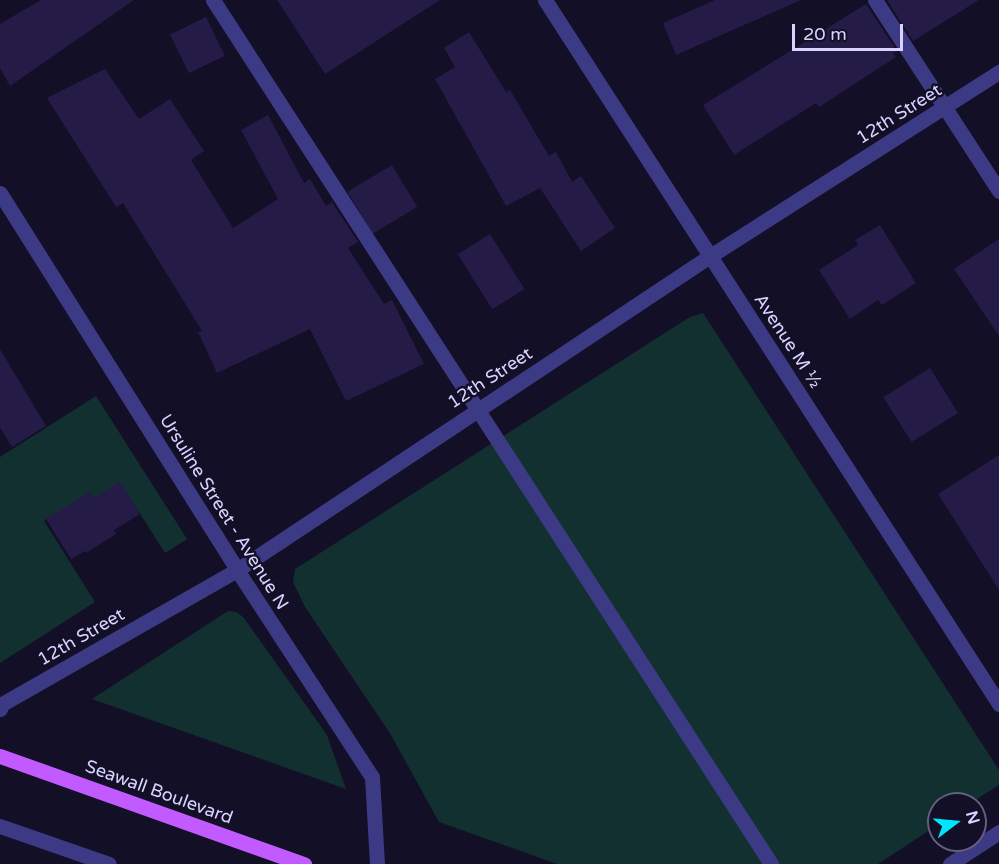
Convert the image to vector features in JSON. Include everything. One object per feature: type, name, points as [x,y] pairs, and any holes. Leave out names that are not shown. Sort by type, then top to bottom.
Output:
[{"type":"main road","name":"Seawall Boulevard","points":[[0,756],[304,864]]},
{"type":"street","points":[[213,0],[771,864]]},
{"type":"street","name":"Avenue M ½","points":[[545,0],[999,704]]},
{"type":"street","points":[[875,0],[999,191]]},
{"type":"street","name":"12th Street","points":[[1,704],[237,570],[710,256],[999,72]]},
{"type":"street","name":"Ursuline Street - Avenue N","points":[[0,193],[237,570],[372,777],[376,864]]},
{"type":"street","points":[[0,826],[109,864]]},
{"type":"street","points":[[950,864],[999,832]]},
{"type":"green space","points":[[703,313],[999,770],[999,785],[987,793],[927,792],[927,832],[878,864],[557,864],[439,822],[391,735],[305,607],[293,582],[295,569],[690,317]]},
{"type":"green space","points":[[96,396],[187,539],[165,553],[120,482],[94,498],[46,519],[44,521],[95,602],[0,663],[0,457]]},
{"type":"green space","points":[[228,611],[237,612],[244,618],[327,735],[346,789],[92,699]]},
{"type":"building","points":[[41,0],[134,0],[10,86],[0,68],[0,24]]},
{"type":"building","points":[[277,0],[440,0],[325,74]]},
{"type":"building","points":[[715,0],[801,0],[676,55],[663,23]]},
{"type":"building","points":[[887,0],[979,0],[913,41]]},
{"type":"building","points":[[866,4],[897,51],[893,53],[896,57],[819,107],[816,103],[734,155],[703,105]]},
{"type":"building","points":[[206,17],[225,56],[189,73],[170,35]]},
{"type":"building","points":[[469,32],[506,92],[510,90],[549,156],[556,152],[572,182],[581,176],[615,228],[581,251],[540,188],[506,206],[435,79],[455,67],[444,48]]},
{"type":"building","points":[[105,69],[139,119],[170,99],[204,151],[191,160],[233,228],[278,199],[241,130],[268,115],[304,183],[310,179],[326,206],[332,202],[358,242],[348,248],[384,304],[392,300],[424,364],[346,401],[310,329],[217,373],[198,332],[202,331],[123,203],[116,207],[47,98]]},
{"type":"building","points":[[392,165],[417,207],[373,234],[347,192]]},
{"type":"building","points":[[880,225],[916,283],[882,305],[878,300],[850,319],[819,270],[858,245],[855,240]]},
{"type":"building","points":[[490,234],[524,289],[492,309],[458,254]]},
{"type":"building","points":[[999,239],[999,336],[954,269]]},
{"type":"building","points":[[0,349],[46,426],[12,447],[0,428]]},
{"type":"building","points":[[930,368],[958,413],[911,442],[883,397]]},
{"type":"building","points":[[999,455],[999,590],[938,494]]},
{"type":"building","points":[[120,481],[140,514],[114,530],[116,534],[86,553],[85,551],[71,559],[46,519],[90,491],[94,498]]}]
